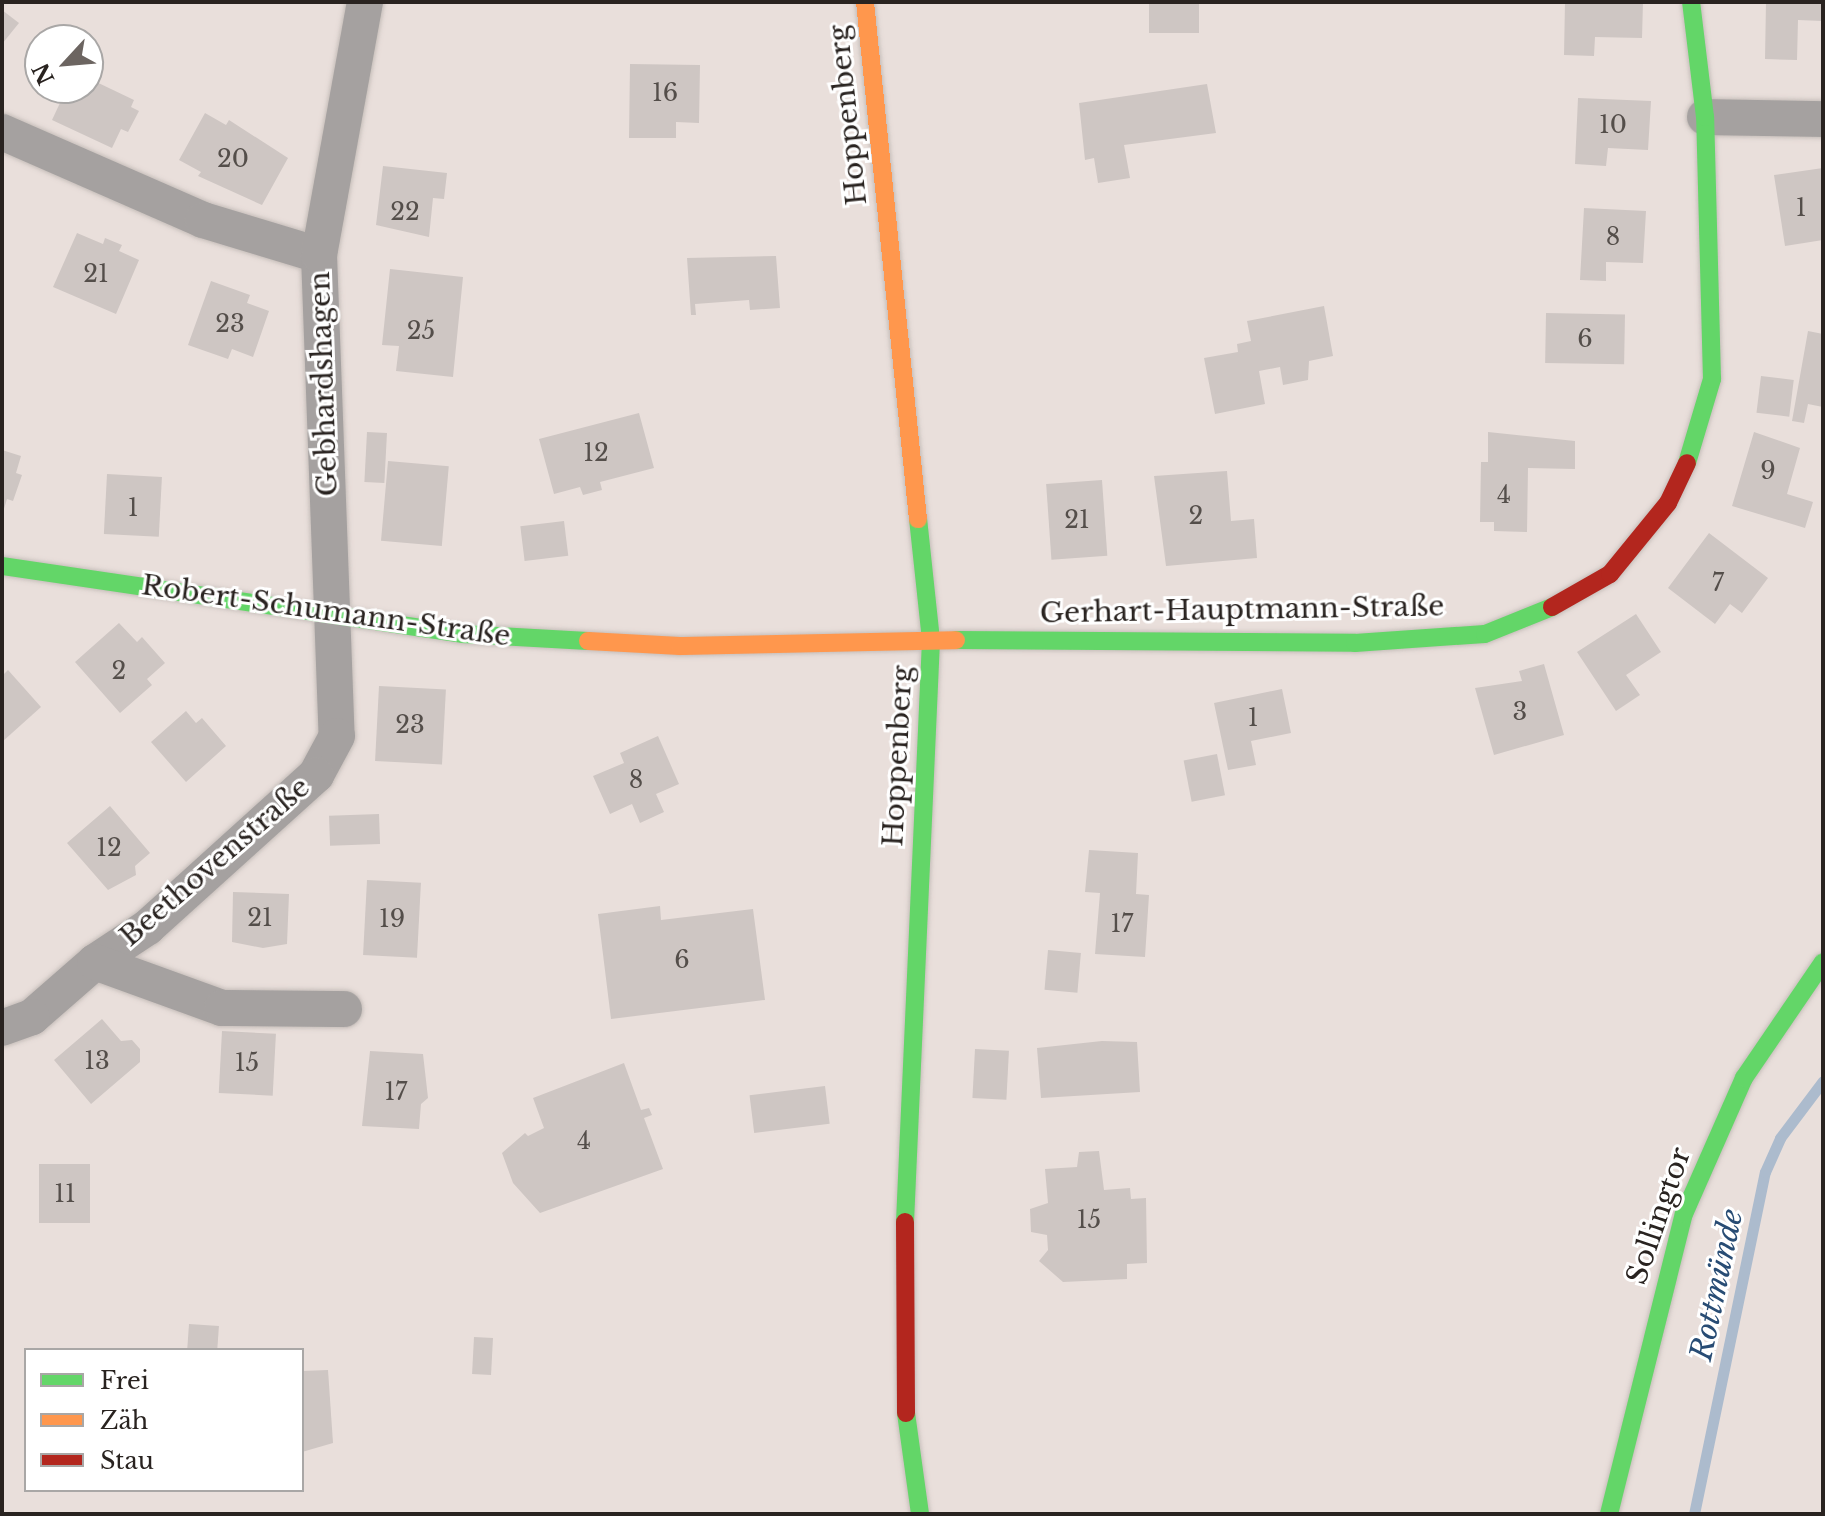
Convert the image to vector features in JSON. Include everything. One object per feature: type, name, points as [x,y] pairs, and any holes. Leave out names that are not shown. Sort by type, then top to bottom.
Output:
[{"type":"street","points":[[319,255],[365,2]]},
{"type":"street","name":"Hoppenberg","points":[[865,2],[931,640],[905,1229],[906,1423],[920,1514]]},
{"type":"street","name":"Gerhart-Hauptmann-Straße","points":[[931,640],[1355,643],[1485,634],[1550,608],[1610,574],[1668,503],[1696,443],[1712,379],[1705,117],[1691,2]]},
{"type":"street","points":[[1705,117],[1823,119]]},
{"type":"street","name":"Gebhardshagen","points":[[2,132],[203,220],[319,255],[332,614]]},
{"type":"street","name":"Robert-Schumann-Straße","points":[[5,571],[463,634],[680,646],[931,640]]},
{"type":"street","name":"Beethovenstraße","points":[[2,1028],[32,1017],[95,962],[148,927],[316,775],[337,736],[332,614]]},
{"type":"street","name":"Beethovenstraße","points":[[95,962],[222,1008],[344,1009]]},
{"type":"street","name":"Sollingtor","points":[[1609,1514],[1684,1214],[1744,1078],[1823,962]]},
{"type":"building","points":[[1149,2],[1199,2],[1199,33],[1149,33]]},
{"type":"building","points":[[1565,2],[1643,2],[1642,38],[1595,37],[1594,56],[1564,55]]},
{"type":"building","points":[[1766,2],[1823,2],[1823,21],[1798,20],[1797,60],[1765,59]]},
{"type":"building","points":[[2,10],[19,23],[2,44]]},
{"type":"building","points":[[630,64],[700,65],[699,123],[676,122],[676,138],[629,138]]},
{"type":"building","points":[[1207,84],[1216,133],[1124,145],[1130,178],[1098,183],[1094,158],[1085,160],[1079,103]]},
{"type":"building","points":[[104,86],[134,100],[131,107],[139,111],[128,132],[121,129],[112,148],[52,120],[60,104],[104,104]]},
{"type":"building","points":[[1578,98],[1651,101],[1648,150],[1608,148],[1606,166],[1575,164]]},
{"type":"building","points":[[205,113],[226,125],[229,120],[288,158],[262,205],[198,176],[201,172],[179,160]]},
{"type":"building","points":[[383,166],[447,173],[444,199],[433,198],[429,237],[376,225]]},
{"type":"building","points":[[1823,168],[1823,240],[1785,246],[1774,175]]},
{"type":"building","points":[[1584,208],[1646,211],[1643,263],[1606,262],[1606,281],[1580,280]]},
{"type":"building","points":[[77,233],[103,244],[105,238],[122,245],[119,251],[139,260],[116,314],[53,287]]},
{"type":"building","points":[[776,256],[780,308],[750,310],[749,300],[695,304],[696,315],[691,315],[687,258]]},
{"type":"building","points":[[390,269],[463,277],[453,377],[396,371],[399,346],[382,345]]},
{"type":"building","points":[[211,281],[250,295],[247,303],[269,311],[253,357],[232,349],[228,359],[188,345]]},
{"type":"building","points":[[1324,306],[1333,356],[1309,361],[1308,380],[1283,385],[1280,367],[1259,371],[1265,404],[1215,414],[1204,358],[1238,352],[1237,344],[1251,341],[1247,321]]},
{"type":"building","points":[[1546,313],[1625,314],[1624,364],[1545,363]]},
{"type":"building","points":[[1808,331],[1823,334],[1823,407],[1808,404],[1804,423],[1792,421]]},
{"type":"building","points":[[1761,376],[1794,380],[1789,417],[1756,413]]},
{"type":"building","points":[[639,413],[654,468],[600,482],[602,490],[583,495],[580,487],[554,494],[539,439]]},
{"type":"building","points":[[367,432],[387,433],[384,483],[364,482]]},
{"type":"building","points":[[1488,432],[1575,441],[1575,469],[1528,468],[1527,532],[1494,531],[1494,522],[1480,522],[1481,462],[1488,462]]},
{"type":"building","points":[[1754,432],[1800,448],[1787,494],[1813,502],[1805,528],[1732,506]]},
{"type":"building","points":[[2,450],[21,456],[16,473],[22,475],[13,501],[7,499],[3,512]]},
{"type":"building","points":[[388,461],[449,466],[442,546],[381,541]]},
{"type":"building","points":[[1227,471],[1231,521],[1254,519],[1257,558],[1166,566],[1154,476]]},
{"type":"building","points":[[107,474],[162,477],[159,537],[104,534]]},
{"type":"building","points":[[1102,480],[1107,556],[1051,560],[1046,484]]},
{"type":"building","points":[[564,521],[568,556],[525,561],[520,526]]},
{"type":"building","points":[[1709,533],[1768,578],[1742,613],[1730,604],[1715,624],[1668,588]]},
{"type":"building","points":[[1636,614],[1661,652],[1626,675],[1640,695],[1616,711],[1577,652]]},
{"type":"building","points":[[119,623],[137,642],[142,637],[165,663],[147,679],[152,685],[120,713],[75,662]]},
{"type":"building","points":[[1544,664],[1564,735],[1494,755],[1475,688],[1522,681],[1519,671]]},
{"type":"building","points":[[8,670],[41,707],[2,742],[2,676]]},
{"type":"building","points":[[379,686],[446,690],[442,764],[375,761]]},
{"type":"building","points":[[1282,689],[1291,733],[1251,741],[1256,765],[1228,770],[1214,703]]},
{"type":"building","points":[[186,711],[196,723],[202,718],[226,746],[186,782],[151,742]]},
{"type":"building","points":[[658,736],[679,784],[656,794],[664,812],[640,823],[632,804],[610,814],[593,776],[624,763],[620,753]]},
{"type":"building","points":[[1217,754],[1225,795],[1192,802],[1184,760]]},
{"type":"building","points":[[110,806],[150,853],[135,866],[136,875],[108,890],[67,843]]},
{"type":"building","points":[[379,814],[380,844],[330,846],[329,816]]},
{"type":"building","points":[[1089,850],[1138,853],[1136,894],[1149,895],[1145,957],[1095,954],[1100,893],[1085,892]]},
{"type":"building","points":[[367,880],[421,883],[417,958],[363,955]]},
{"type":"building","points":[[233,892],[289,894],[287,944],[263,948],[232,942]]},
{"type":"building","points":[[660,906],[661,920],[753,909],[765,1000],[611,1019],[598,914]]},
{"type":"building","points":[[1048,950],[1081,953],[1077,993],[1045,990]]},
{"type":"building","points":[[102,1019],[121,1041],[132,1040],[140,1049],[140,1062],[91,1104],[54,1060]]},
{"type":"building","points":[[222,1031],[276,1034],[273,1096],[219,1093]]},
{"type":"building","points":[[1102,1041],[1137,1042],[1140,1092],[1041,1098],[1037,1048]]},
{"type":"building","points":[[975,1049],[1009,1051],[1006,1100],[972,1098]]},
{"type":"building","points":[[370,1051],[423,1054],[428,1098],[421,1104],[419,1129],[362,1126]]},
{"type":"building","points":[[624,1063],[641,1110],[649,1108],[652,1115],[644,1118],[663,1169],[540,1213],[513,1183],[502,1153],[525,1133],[528,1136],[544,1128],[533,1098]]},
{"type":"building","points":[[825,1086],[830,1124],[754,1133],[750,1095]]},
{"type":"building","points":[[1099,1151],[1104,1190],[1130,1188],[1131,1199],[1146,1198],[1147,1263],[1127,1264],[1127,1279],[1063,1282],[1039,1261],[1048,1250],[1047,1235],[1031,1232],[1030,1209],[1048,1203],[1045,1169],[1077,1167],[1079,1152]]},
{"type":"building","points":[[39,1164],[90,1164],[90,1223],[39,1223]]},
{"type":"building","points":[[189,1324],[219,1326],[217,1348],[187,1348]]},
{"type":"building","points":[[474,1337],[493,1338],[491,1375],[472,1374]]},
{"type":"building","points":[[328,1370],[333,1443],[304,1451],[304,1371]]},
{"type":"waterway","name":"Rottmünde","points":[[1694,1514],[1765,1172],[1780,1138],[1823,1081]]},
{"type":"traffic: fast","points":[[1687,463],[1712,379],[1705,117],[1691,2]]},
{"type":"traffic: fast","points":[[905,1222],[931,640],[918,519]]},
{"type":"traffic: fast","points":[[2,566],[463,634],[588,641]]},
{"type":"traffic: fast","points":[[956,640],[1355,643],[1485,634],[1552,607]]},
{"type":"traffic: fast","points":[[1609,1514],[1684,1214],[1744,1078],[1823,962]]},
{"type":"traffic: fast","points":[[906,1413],[920,1514]]},
{"type":"traffic: slow","points":[[865,2],[918,519]]},
{"type":"traffic: slow","points":[[588,641],[680,646],[956,640]]},
{"type":"traffic: jam","points":[[1552,607],[1610,574],[1668,503],[1687,463]]},
{"type":"traffic: jam","points":[[905,1222],[906,1413]]}]
